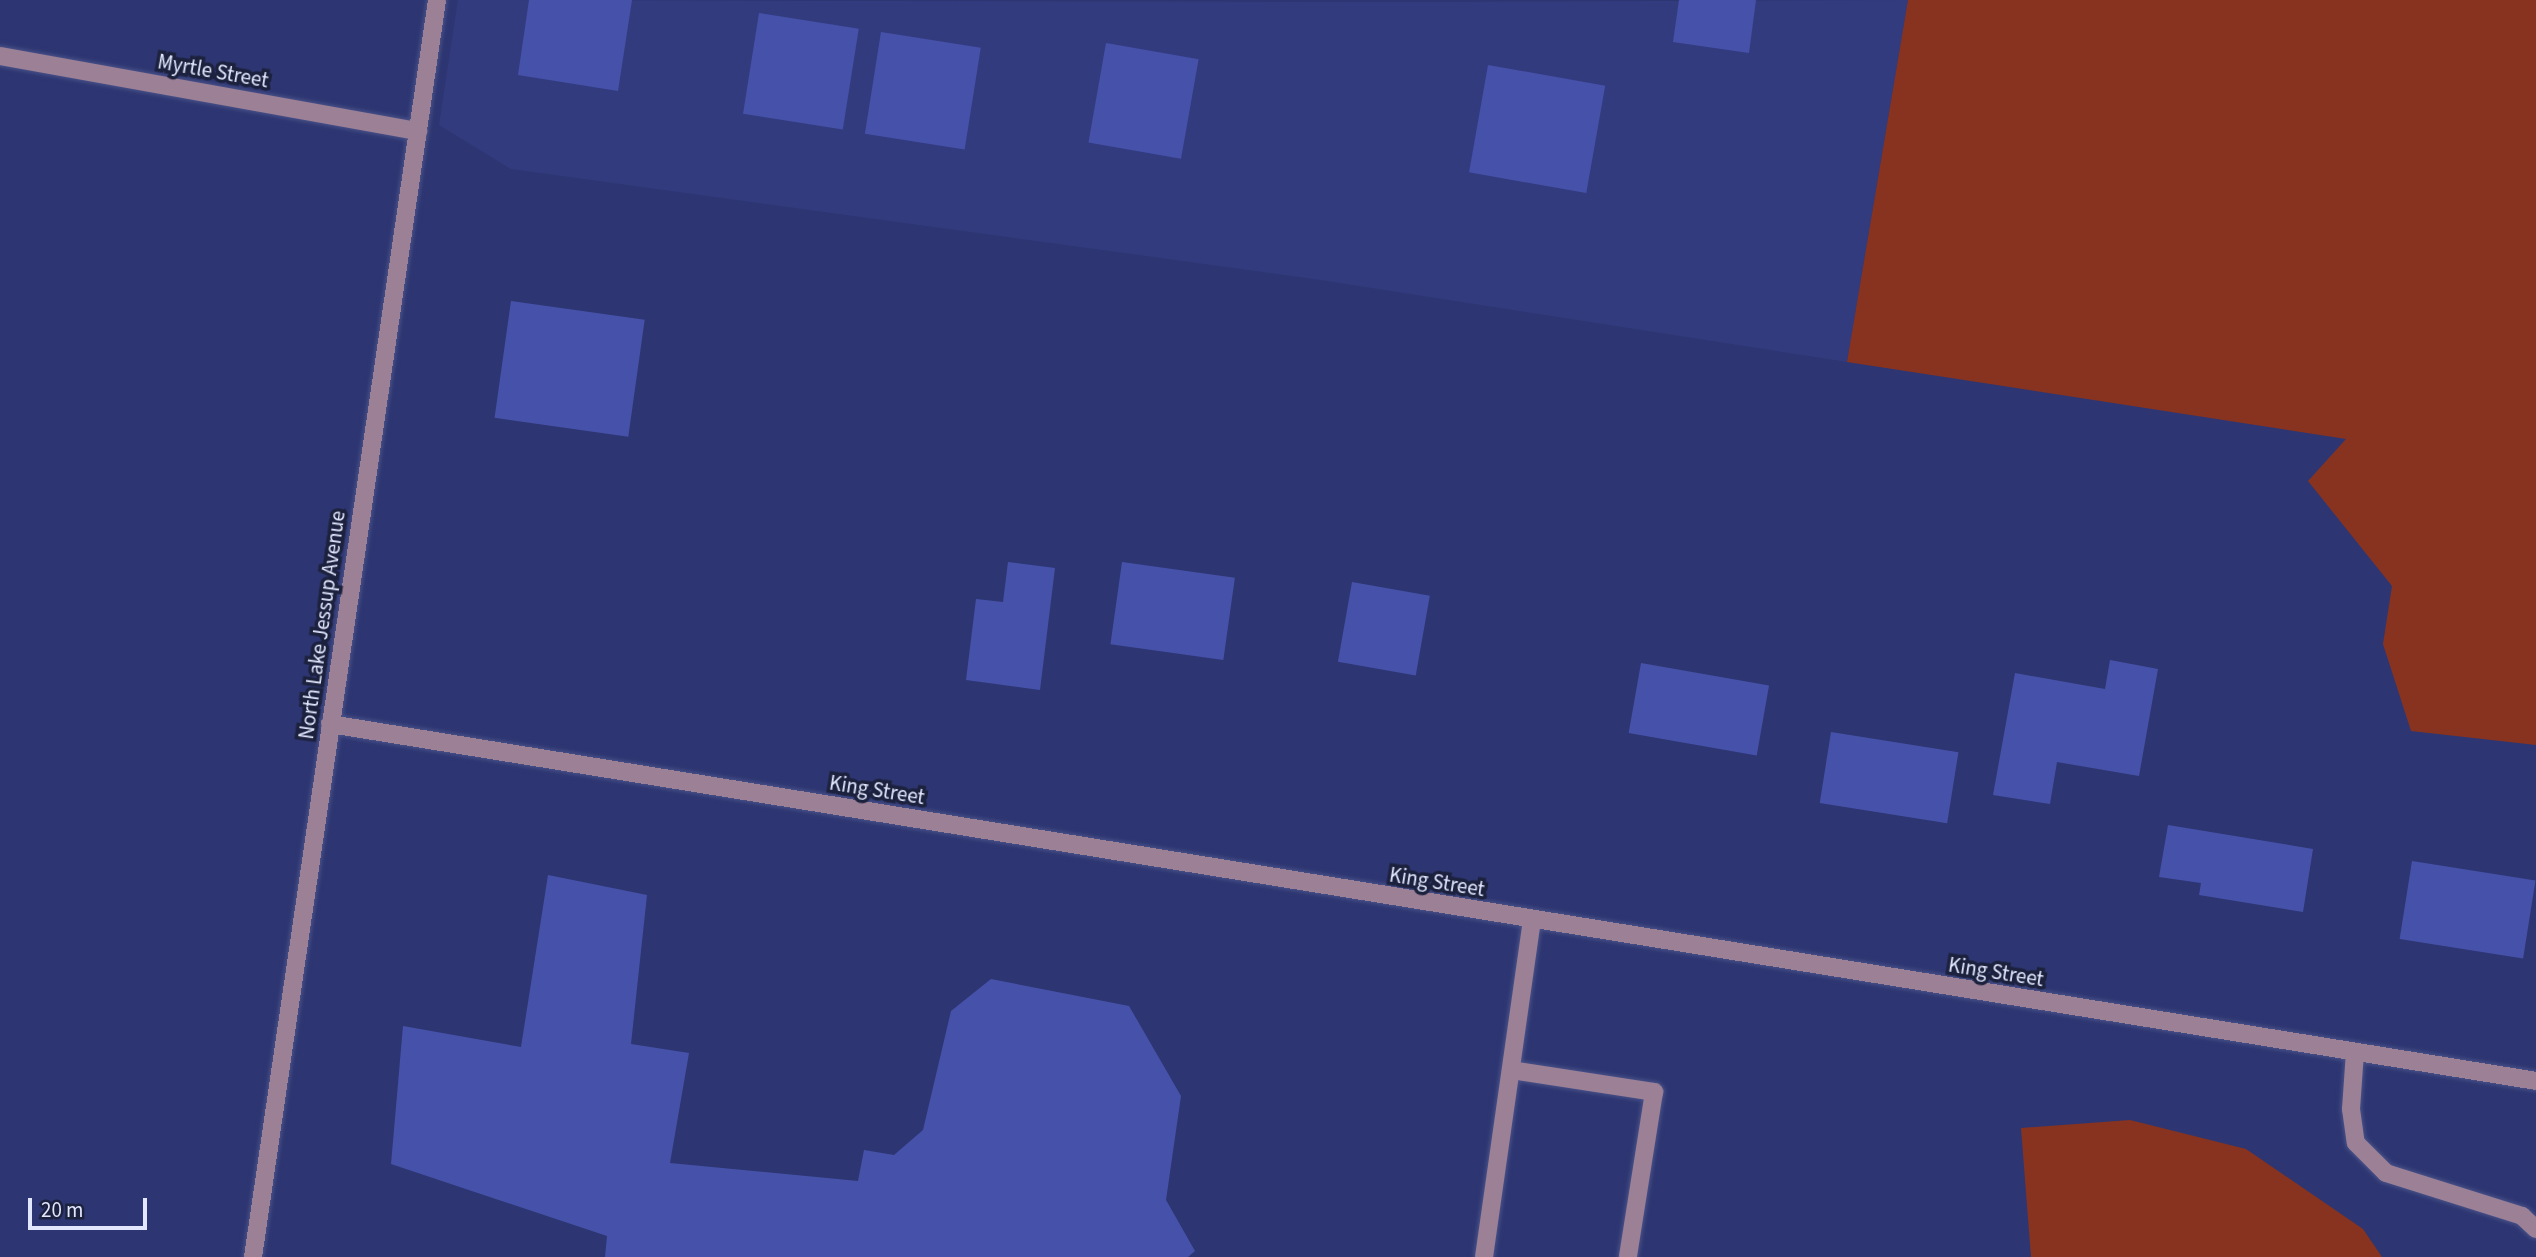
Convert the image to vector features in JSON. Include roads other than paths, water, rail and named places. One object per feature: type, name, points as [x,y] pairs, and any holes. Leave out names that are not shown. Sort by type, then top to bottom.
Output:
[{"type":"street","name":"North Lake Jessup Avenue","points":[[253,1257],[437,0]]},
{"type":"street","name":"Myrtle Street","points":[[0,56],[418,131]]},
{"type":"street","name":"King Street","points":[[330,724],[2536,1081]]},
{"type":"street","points":[[1484,1257],[1532,920]]},
{"type":"street","points":[[2355,1052],[2351,1109],[2356,1143],[2386,1174],[2522,1216],[2536,1229]]},
{"type":"street","points":[[1511,1070],[1654,1092],[1628,1257]]}]
